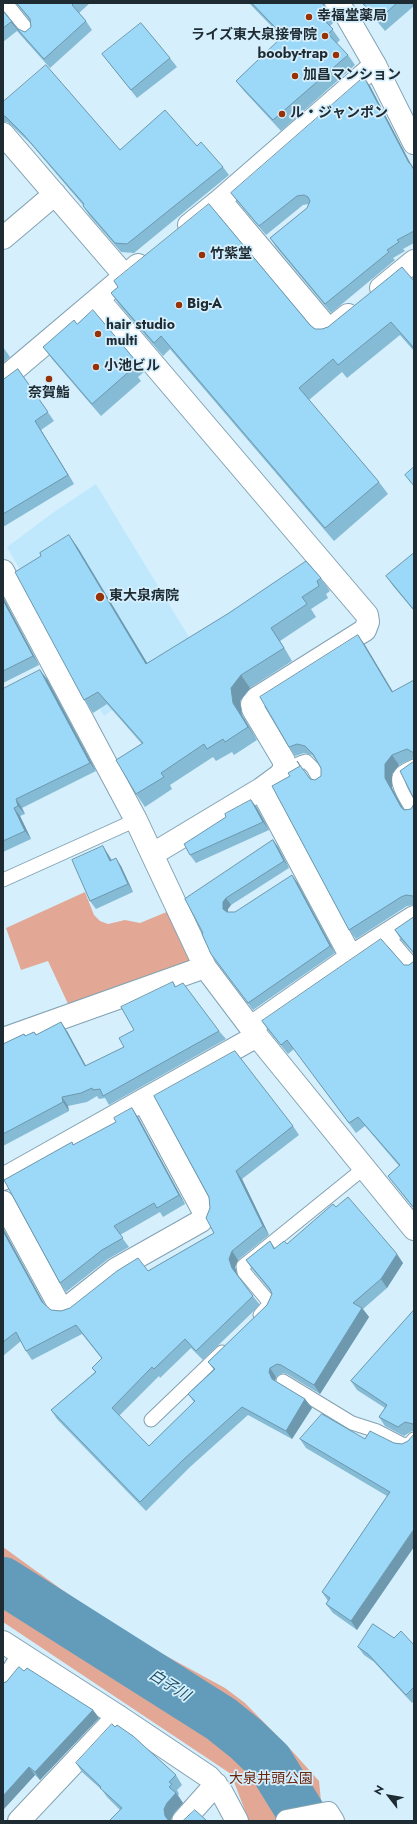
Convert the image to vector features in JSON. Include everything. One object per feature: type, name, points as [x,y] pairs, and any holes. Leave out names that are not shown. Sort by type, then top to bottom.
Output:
[{"type":"street","points":[[346,6],[414,143]]},
{"type":"street","points":[[172,238],[220,200],[375,65]]},
{"type":"street","points":[[3,134],[125,276]]},
{"type":"street","points":[[3,238],[55,194]]},
{"type":"street","points":[[220,200],[267,244],[329,330],[414,261]]},
{"type":"street","points":[[3,379],[98,298],[155,252]]},
{"type":"street","points":[[98,298],[367,615],[368,622],[365,630],[257,698],[252,704],[253,710],[284,761],[284,769],[280,775],[261,789],[153,854]]},
{"type":"street","points":[[3,572],[48,669],[136,820],[205,967],[254,1032],[363,1169],[414,1229]]},
{"type":"street","points":[[261,789],[297,872],[351,957]]},
{"type":"street","points":[[3,1178],[144,1100],[254,1032],[351,957],[414,917]]},
{"type":"street","points":[[3,1039],[205,967]]},
{"type":"street","points":[[3,1202],[59,1305],[64,1308],[68,1307],[116,1270],[201,1221],[204,1218],[204,1212],[144,1100]]},
{"type":"street","points":[[3,1642],[209,1777],[216,1784],[237,1821]]},
{"type":"street","points":[[3,1681],[11,1674],[23,1656]]},
{"type":"street","points":[[19,1821],[118,1716]]},
{"type":"street","points":[[183,1821],[216,1784]]},
{"type":"street","points":[[287,1821],[330,1817]]},
{"type":"lane","points":[[6,3],[30,33]]},
{"type":"lane","points":[[284,769],[306,761],[313,768],[321,782]]},
{"type":"lane","points":[[414,766],[402,773],[399,777],[398,783],[414,812]]},
{"type":"lane","points":[[3,880],[136,820]]},
{"type":"lane","points":[[386,934],[414,967]]},
{"type":"lane","points":[[249,1326],[266,1310],[270,1303],[244,1272],[244,1266],[363,1169]]},
{"type":"lane","points":[[151,1420],[232,1343]]},
{"type":"lane","points":[[283,1381],[360,1427],[377,1431],[402,1444],[408,1445],[414,1439]]},
{"type":"shaded area","name":"東大泉病院","points":[[96,484],[195,647],[104,716],[7,547],[54,512]]},
{"type":"green space","points":[[85,892],[94,915],[100,921],[108,924],[125,920],[140,923],[169,911],[191,958],[184,968],[69,1006],[48,961],[21,970],[6,928]]},
{"type":"green space","name":"大泉井頭公園","points":[[3,1547],[61,1589],[137,1640],[225,1688],[245,1703],[319,1781],[323,1821],[249,1821],[231,1774],[3,1622]]},
{"type":"building","points":[[17,3],[74,3],[72,5],[86,21],[44,59],[11,22],[3,28],[3,11],[18,29],[25,32],[31,27],[30,19]]},
{"type":"building","name":"加昌マンション","points":[[252,3],[322,3],[328,10],[321,17],[333,29],[328,34],[348,55],[273,120],[236,81],[283,36]]},
{"type":"building","points":[[363,3],[397,3],[378,20]]},
{"type":"building","points":[[141,23],[170,58],[131,90],[102,54]]},
{"type":"building","points":[[46,65],[120,150],[165,110],[197,146],[201,142],[223,167],[127,244],[115,243],[83,206],[84,204],[23,134],[3,115],[3,102]]},
{"type":"building","points":[[364,77],[414,170],[414,231],[397,240],[399,242],[387,250],[389,252],[325,304],[270,238],[307,208],[310,201],[308,197],[304,195],[297,196],[259,226],[231,193]]},
{"type":"building","points":[[209,204],[310,325],[315,329],[328,327],[402,267],[414,281],[414,348],[391,322],[338,365],[333,359],[299,388],[379,482],[325,528],[161,336],[154,343],[111,293],[118,287],[114,281]]},
{"type":"building","name":"小池ビル","points":[[93,310],[135,360],[129,365],[132,369],[92,404],[43,347],[74,320],[77,324]]},
{"type":"building","points":[[18,369],[48,412],[35,421],[68,475],[3,514],[3,380]]},
{"type":"building","points":[[414,467],[414,486],[405,475]]},
{"type":"building","points":[[69,535],[146,664],[229,613],[306,561],[321,578],[317,581],[319,586],[302,597],[307,604],[271,628],[284,648],[241,675],[231,688],[233,703],[248,727],[225,742],[223,739],[207,749],[204,744],[161,773],[164,777],[136,794],[116,760],[143,743],[98,692],[84,700],[15,572],[41,556],[40,553]]},
{"type":"building","points":[[414,553],[414,610],[386,576]]},
{"type":"building","points":[[3,600],[33,656],[3,671]]},
{"type":"building","points":[[358,635],[392,692],[414,680],[414,753],[407,749],[392,755],[385,764],[385,778],[404,810],[411,809],[414,804],[414,897],[406,895],[401,897],[349,930],[272,786],[290,776],[288,773],[300,766],[297,761],[310,779],[315,780],[321,776],[321,768],[313,754],[305,746],[297,744],[289,747],[260,697]]},
{"type":"building","points":[[40,670],[90,763],[16,799],[18,806],[14,808],[25,831],[3,841],[3,689]]},
{"type":"building","points":[[414,761],[414,799],[400,771]]},
{"type":"building","points":[[251,800],[263,822],[190,855],[184,844],[226,817],[225,814]]},
{"type":"building","points":[[273,840],[284,861],[226,898],[223,902],[223,909],[227,912],[235,912],[292,875],[330,946],[248,1003],[211,954],[202,934],[203,933],[185,899]]},
{"type":"building","points":[[103,846],[110,861],[116,858],[128,884],[90,901],[72,860]]},
{"type":"building","points":[[414,917],[414,955],[395,930]]},
{"type":"building","points":[[381,939],[404,965],[409,965],[414,961],[414,1208],[388,1176],[400,1165],[358,1117],[349,1123],[287,1040],[281,1045],[262,1021]]},
{"type":"building","points":[[173,982],[175,987],[183,983],[219,1031],[103,1096],[100,1089],[93,1090],[92,1088],[81,1093],[62,1097],[63,1102],[3,1134],[3,1044],[24,1034],[25,1036],[34,1032],[36,1035],[61,1022],[85,1066],[124,1047],[119,1038],[134,1030],[121,1007]]},
{"type":"building","points":[[235,1051],[293,1126],[236,1171],[263,1226],[232,1251],[229,1259],[232,1268],[253,1296],[196,1351],[185,1339],[154,1369],[152,1367],[112,1408],[149,1446],[195,1401],[188,1394],[215,1369],[208,1362],[267,1305],[272,1294],[270,1289],[246,1260],[270,1241],[274,1249],[284,1241],[287,1244],[333,1204],[336,1207],[348,1197],[397,1254],[381,1279],[353,1303],[362,1308],[314,1385],[281,1365],[277,1364],[270,1368],[269,1372],[272,1379],[305,1399],[286,1431],[242,1407],[184,1459],[140,1502],[51,1410],[96,1372],[92,1368],[102,1358],[76,1325],[26,1351],[16,1332],[3,1342],[3,1231],[42,1302],[51,1310],[61,1311],[70,1308],[117,1271],[138,1258],[148,1271],[214,1233],[206,1218],[210,1208],[209,1197],[154,1096]]},
{"type":"building","points":[[132,1108],[179,1195],[157,1208],[154,1203],[114,1226],[123,1238],[102,1250],[60,1283],[4,1180],[72,1142],[73,1145],[116,1122],[114,1118]]},
{"type":"building","points":[[414,1310],[414,1427],[413,1424],[405,1422],[398,1427],[379,1417],[387,1405],[351,1381]]},
{"type":"building","points":[[322,1414],[365,1439],[370,1431],[394,1443],[402,1444],[408,1441],[414,1434],[414,1529],[351,1621],[326,1604],[330,1598],[322,1592],[390,1492],[300,1439]]},
{"type":"building","points":[[373,1624],[394,1638],[401,1631],[414,1645],[414,1687],[406,1695],[368,1654],[358,1647]]},
{"type":"building","points":[[19,1667],[24,1671],[27,1668],[93,1710],[35,1772],[29,1767],[3,1796],[3,1683],[6,1682]]},
{"type":"building","points":[[112,1724],[115,1727],[117,1725],[133,1736],[176,1775],[169,1782],[172,1784],[169,1787],[176,1793],[164,1809],[165,1816],[169,1821],[109,1821],[122,1808],[76,1763]]},
{"type":"building","points":[[195,1810],[207,1821],[183,1821]]},
{"type":"waterway","name":"白子川","points":[[3,1581],[221,1719],[246,1739],[269,1761],[306,1821]]},
{"type":"place","name":"幸福堂薬局","points":[[309,17]]},
{"type":"place","name":"ライズ東大泉接骨院","points":[[325,36]]},
{"type":"place","name":"booby-trap","points":[[336,55]]},
{"type":"place","name":"加昌マンション","points":[[295,76]]},
{"type":"place","name":"ル・ジャンポン","points":[[282,114]]},
{"type":"place","name":"竹紫堂","points":[[202,255]]},
{"type":"place","name":"Big-A","points":[[179,305]]},
{"type":"place","name":"hair studio multi","points":[[98,334]]},
{"type":"place","name":"小池ビル","points":[[96,367]]},
{"type":"place","name":"奈賀鮨","points":[[49,379]]},
{"type":"place","name":"東大泉病院","points":[[100,597]]}]
